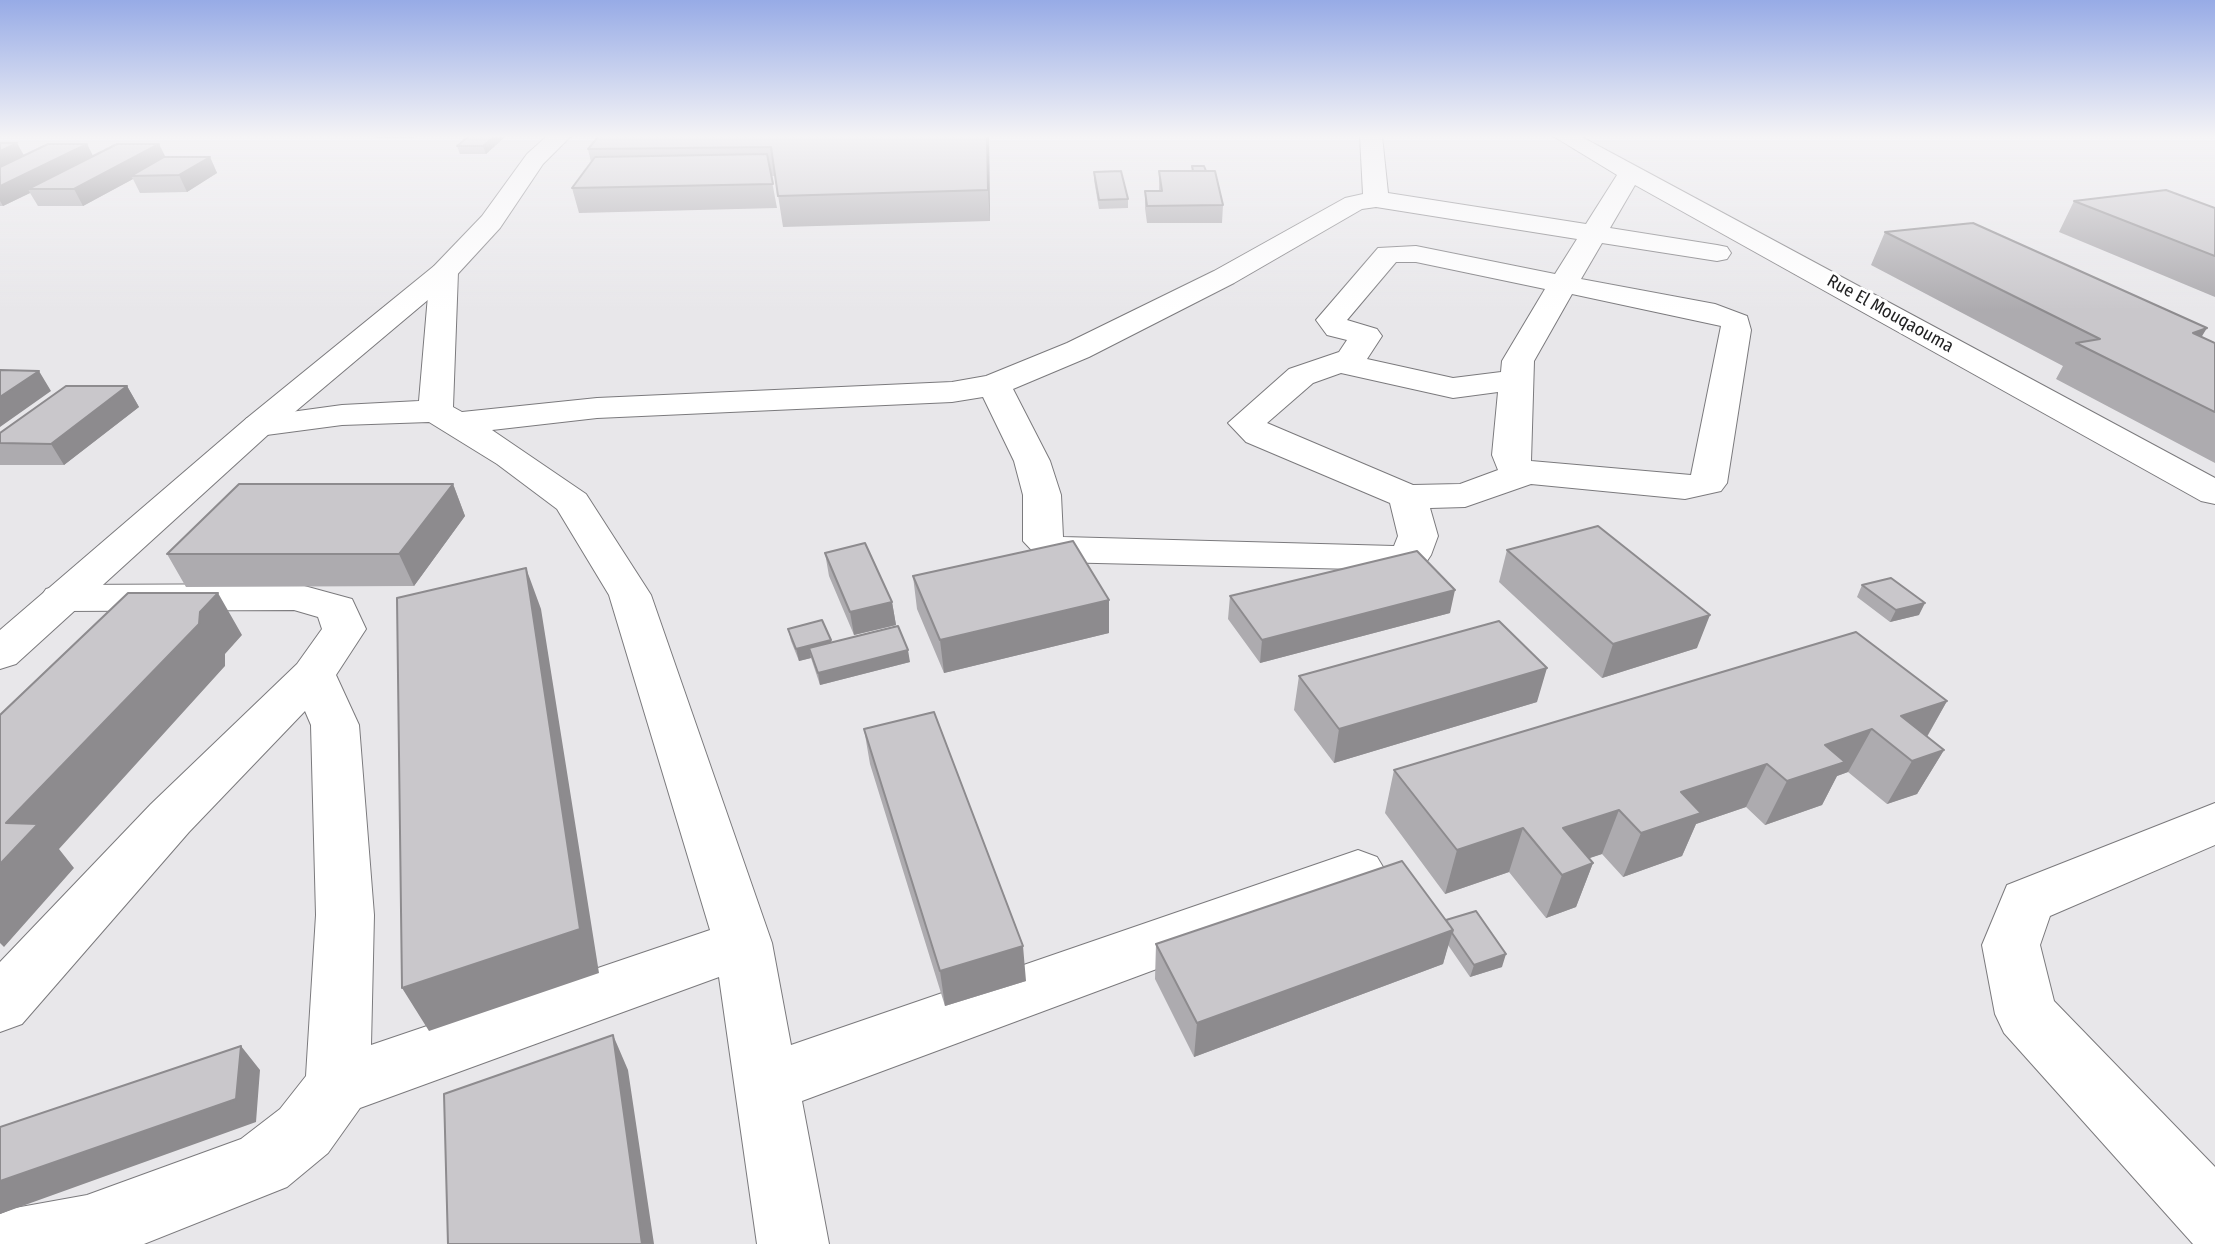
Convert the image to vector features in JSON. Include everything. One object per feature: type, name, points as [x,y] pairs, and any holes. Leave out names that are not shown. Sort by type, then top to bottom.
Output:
[{"type":"street","points":[[0,654],[259,425],[444,272],[491,222],[511,194]]},
{"type":"street","points":[[1376,194],[1376,199]]},
{"type":"street","points":[[1526,473],[1465,495],[1408,497],[1259,434],[1246,423],[1301,376],[1351,359],[1366,336],[1338,328],[1331,320],[1388,254],[1416,254],[1563,284],[1715,313],[1736,323],[1708,483],[1685,488],[1526,473],[1515,468],[1510,455],[1518,361],[1563,284],[1618,194]]},
{"type":"street","name":"Rue El Mouqaouma","points":[[1671,194],[2215,493]]},
{"type":"street","points":[[259,425],[342,415],[445,417],[952,392],[994,385],[1078,350],[1224,277],[1354,203],[1376,199],[1717,253]]},
{"type":"street","points":[[444,272],[445,417]]},
{"type":"street","points":[[1340,363],[1453,388],[1467,388],[1485,382],[1517,383]]},
{"type":"street","points":[[994,385],[1032,461],[1042,495],[1043,541],[1054,550],[1399,558],[1415,549],[1418,536],[1408,497]]},
{"type":"street","points":[[445,417],[510,456],[572,502],[630,595],[743,943],[793,1244]]},
{"type":"street","points":[[0,1005],[43,954],[170,818],[313,675],[344,629],[337,609],[297,597],[61,598]]},
{"type":"street","points":[[313,675],[335,725],[345,915],[338,1086]]},
{"type":"street","points":[[2215,823],[2027,901],[2011,945],[2026,1014],[2215,1218]]},
{"type":"street","points":[[766,1084],[1358,872]]},
{"type":"street","points":[[15,1244],[87,1231],[263,1164],[304,1131],[338,1086],[743,943]]},
{"type":"building","points":[[778,194],[846,194],[778,196]]},
{"type":"building","points":[[1098,194],[1127,194],[1128,199],[1099,200]]},
{"type":"building","points":[[1145,194],[1220,194],[1223,205],[1147,206]]},
{"type":"building","points":[[2132,194],[2177,194],[2215,208],[2215,256],[2074,201]]},
{"type":"building","points":[[1973,223],[2207,328],[2193,333],[2215,343],[2215,412],[2076,343],[2100,339],[1885,232]]},
{"type":"building","points":[[0,370],[39,371],[0,397]]},
{"type":"building","points":[[66,386],[127,386],[51,444],[0,443],[0,433]]},
{"type":"building","points":[[239,484],[453,484],[399,554],[167,554]]},
{"type":"building","points":[[1598,526],[1710,615],[1613,644],[1507,550]]},
{"type":"building","points":[[1073,541],[1109,600],[940,640],[913,576]]},
{"type":"building","points":[[865,543],[892,602],[850,612],[825,553]]},
{"type":"building","points":[[1417,551],[1455,590],[1262,640],[1230,596]]},
{"type":"building","points":[[526,568],[580,929],[402,988],[397,598]]},
{"type":"building","points":[[1891,578],[1925,603],[1896,610],[1862,585]]},
{"type":"building","points":[[128,593],[218,593],[200,612],[199,624],[6,823],[38,824],[0,864],[0,715]]},
{"type":"building","points":[[822,620],[831,640],[796,649],[788,629]]},
{"type":"building","points":[[1499,621],[1547,668],[1339,729],[1299,676]]},
{"type":"building","points":[[898,626],[908,650],[818,673],[809,648]]},
{"type":"building","points":[[1856,632],[1947,701],[1901,716],[1944,750],[1912,761],[1872,729],[1825,745],[1845,762],[1787,781],[1767,764],[1681,792],[1701,813],[1641,833],[1619,810],[1563,828],[1593,863],[1562,875],[1523,828],[1457,850],[1394,770]]},
{"type":"building","points":[[934,712],[1023,946],[940,971],[864,729]]},
{"type":"building","points":[[1402,861],[1453,930],[1197,1023],[1156,944]]},
{"type":"building","points":[[1476,911],[1506,954],[1474,965],[1446,920]]},
{"type":"building","points":[[613,1035],[642,1244],[448,1244],[444,1094]]},
{"type":"building","points":[[241,1046],[236,1099],[0,1181],[0,1127]]}]
